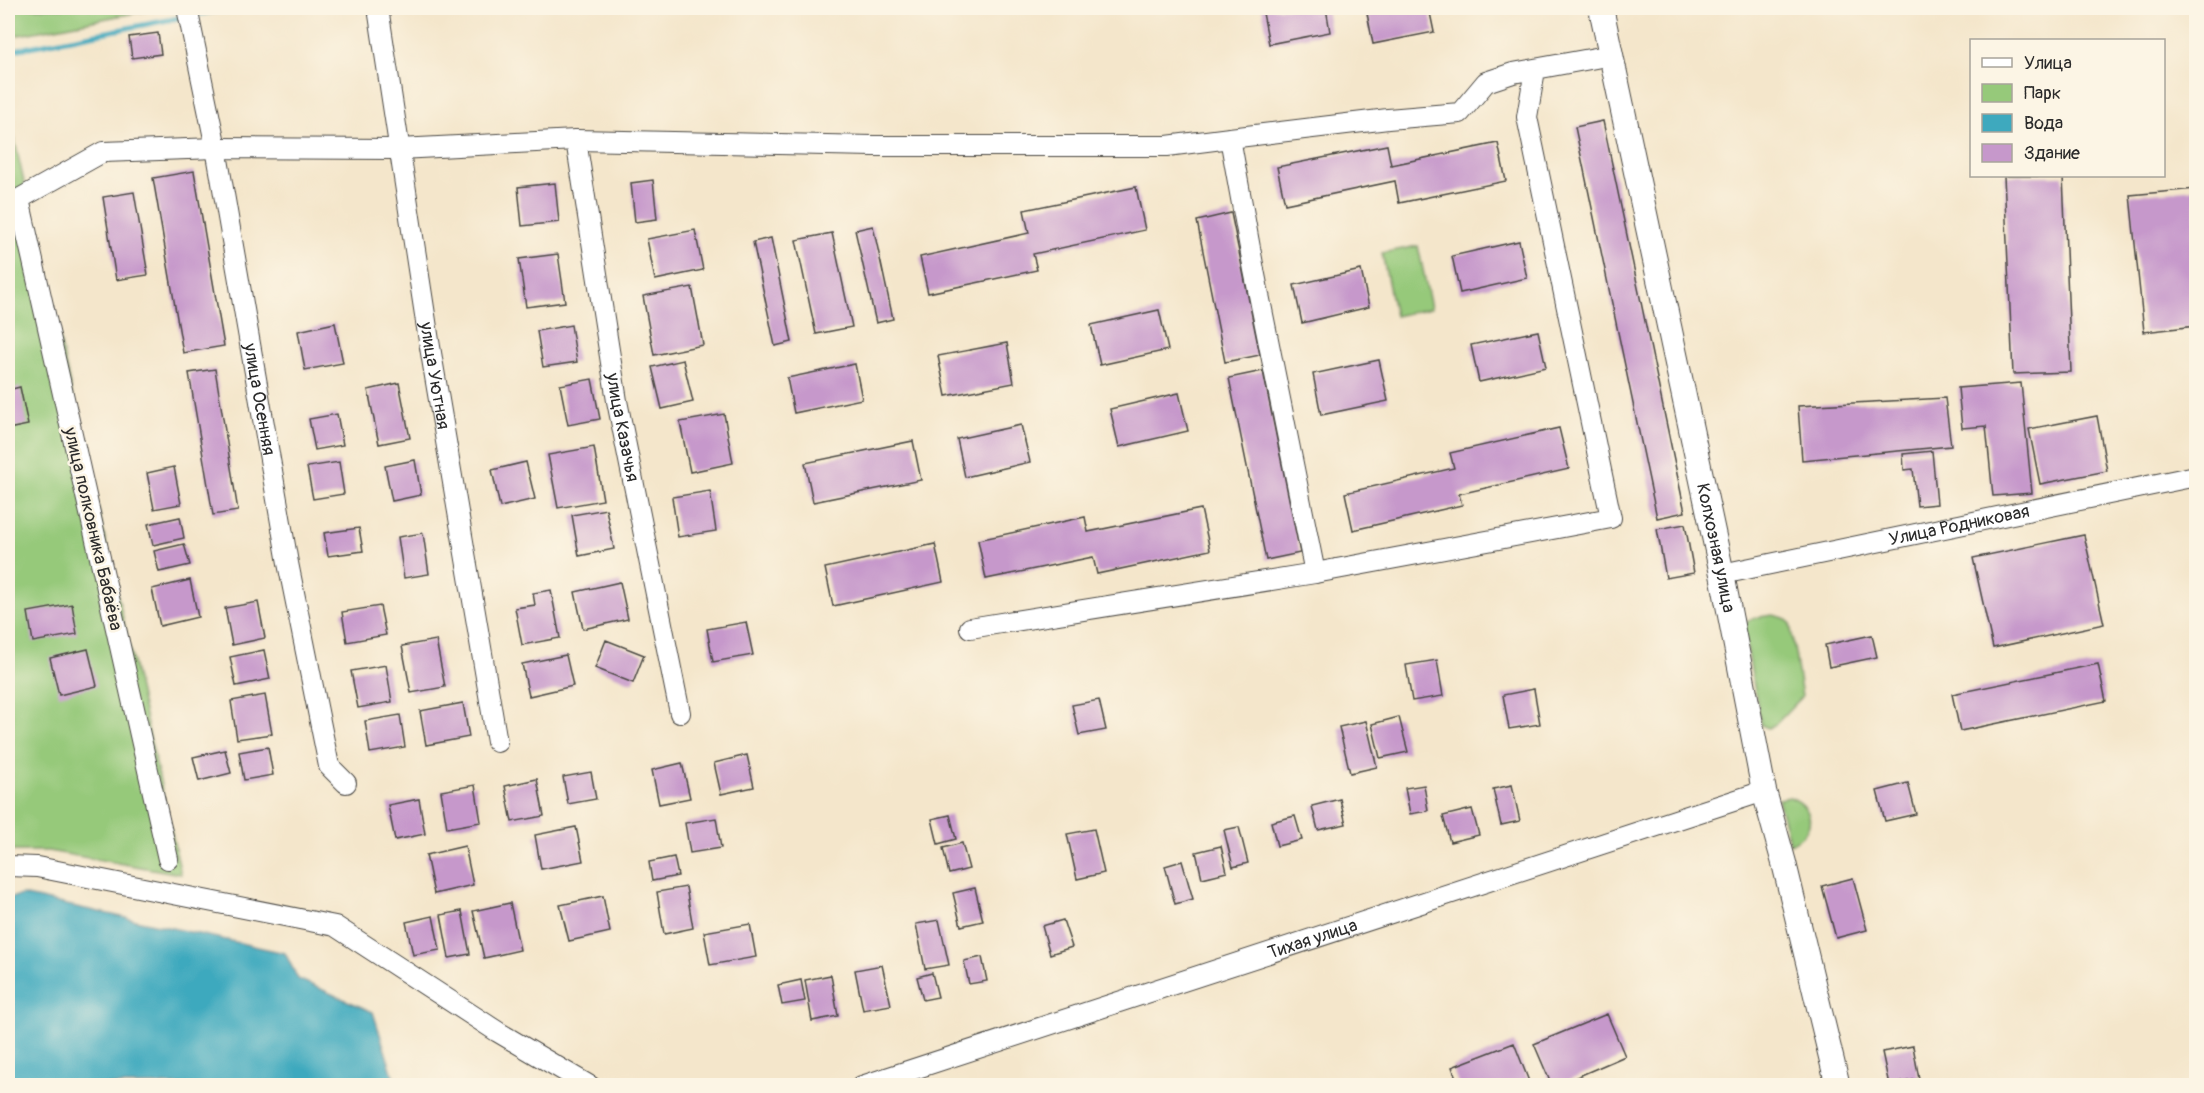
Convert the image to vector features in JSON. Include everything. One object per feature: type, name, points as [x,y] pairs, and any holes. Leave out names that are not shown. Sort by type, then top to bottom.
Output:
[{"type":"street","name":"улица Осенняя","points":[[187,8],[216,147],[288,562],[324,743],[329,766],[346,783]]},
{"type":"street","name":"улица Уютная","points":[[378,8],[429,340],[497,742]]},
{"type":"street","name":"Колхозная улица","points":[[1601,8],[1722,574],[1764,791],[1784,863],[1838,1086]]},
{"type":"street","points":[[216,147],[399,148],[576,140],[873,146],[1167,146],[1388,119],[1460,113],[1486,82],[1513,72],[1612,55]]},
{"type":"street","points":[[970,628],[1315,573],[1611,518],[1527,117],[1535,70]]},
{"type":"street","points":[[1230,138],[1315,573]]},
{"type":"street","name":"улица Казачья","points":[[576,140],[617,401],[680,713]]},
{"type":"street","name":"улица полковника Бабаёва","points":[[168,859],[19,199],[103,152],[216,147]]},
{"type":"street","name":"Улица Родниковая","points":[[1722,574],[2196,476]]},
{"type":"street","name":"Тихая улица","points":[[862,1086],[1764,791]]},
{"type":"street","points":[[8,866],[38,867],[336,926],[498,1032],[590,1086]]},
{"type":"green space","points":[[8,8],[161,8],[8,37]]},
{"type":"green space","points":[[8,112],[181,874],[48,851],[8,851]]},
{"type":"green space","points":[[1418,246],[1431,308],[1395,316],[1382,253]]},
{"type":"green space","points":[[1773,615],[1784,618],[1790,623],[1802,697],[1776,724],[1768,728],[1761,725],[1743,625],[1753,618]]},
{"type":"green space","points":[[1790,797],[1805,807],[1810,820],[1805,833],[1790,844],[1778,799]]},
{"type":"water","points":[[22,895],[285,953],[298,979],[373,1012],[396,1085],[8,1085],[8,898]]},
{"type":"building","points":[[1262,8],[1326,8],[1330,32],[1269,44]]},
{"type":"building","points":[[1366,8],[1429,8],[1434,32],[1373,44]]},
{"type":"building","points":[[158,33],[161,54],[132,58],[129,37]]},
{"type":"building","points":[[1603,121],[1685,512],[1657,518],[1575,127]]},
{"type":"building","points":[[1498,143],[1506,181],[1399,203],[1395,181],[1285,204],[1277,167],[1387,145],[1391,165]]},
{"type":"building","points":[[194,171],[224,346],[183,353],[153,178]]},
{"type":"building","points":[[2004,177],[2063,177],[2071,372],[2013,374]]},
{"type":"building","points":[[653,180],[657,219],[635,222],[631,183]]},
{"type":"building","points":[[555,183],[559,222],[522,226],[518,187]]},
{"type":"building","points":[[1136,187],[1145,230],[1033,254],[1037,270],[928,293],[920,257],[1029,233],[1024,210]]},
{"type":"building","points":[[2196,189],[2196,326],[2144,332],[2130,195]]},
{"type":"building","points":[[134,192],[148,275],[116,280],[103,197]]},
{"type":"building","points":[[1231,213],[1260,355],[1225,362],[1197,221]]},
{"type":"building","points":[[873,226],[893,319],[876,323],[855,230]]},
{"type":"building","points":[[695,230],[703,270],[655,280],[647,239]]},
{"type":"building","points":[[832,233],[852,327],[816,334],[796,240]]},
{"type":"building","points":[[771,238],[792,342],[775,346],[753,242]]},
{"type":"building","points":[[1519,241],[1527,278],[1460,293],[1452,256]]},
{"type":"building","points":[[558,254],[565,302],[526,307],[519,259]]},
{"type":"building","points":[[1361,270],[1369,307],[1302,323],[1294,285]]},
{"type":"building","points":[[692,287],[703,345],[654,355],[643,296]]},
{"type":"building","points":[[1159,310],[1168,350],[1100,365],[1091,325]]},
{"type":"building","points":[[335,323],[343,363],[305,370],[298,331]]},
{"type":"building","points":[[571,325],[577,362],[543,367],[537,331]]},
{"type":"building","points":[[1538,331],[1546,367],[1479,382],[1471,345]]},
{"type":"building","points":[[1007,343],[1014,383],[946,396],[938,356]]},
{"type":"building","points":[[683,360],[693,402],[662,409],[652,367]]},
{"type":"building","points":[[1379,360],[1388,401],[1321,415],[1313,374]]},
{"type":"building","points":[[855,364],[862,399],[794,413],[787,378]]},
{"type":"building","points":[[215,369],[238,511],[213,515],[189,373]]},
{"type":"building","points":[[1263,371],[1300,553],[1266,560],[1229,378]]},
{"type":"building","points":[[592,379],[600,419],[568,425],[560,385]]},
{"type":"building","points":[[399,383],[410,438],[379,444],[368,390]]},
{"type":"building","points":[[2021,383],[2032,493],[1993,496],[1986,426],[1962,428],[1958,388]]},
{"type":"building","points":[[20,387],[28,425],[8,429],[8,390]]},
{"type":"building","points":[[1179,393],[1188,431],[1119,447],[1110,409]]},
{"type":"building","points":[[1945,398],[1951,446],[1802,460],[1798,406]]},
{"type":"building","points":[[337,414],[343,445],[315,450],[309,419]]},
{"type":"building","points":[[724,414],[733,463],[690,472],[680,422]]},
{"type":"building","points":[[2097,416],[2107,471],[2040,484],[2029,429]]},
{"type":"building","points":[[1021,425],[1030,462],[965,477],[957,439]]},
{"type":"building","points":[[1559,428],[1569,469],[1459,494],[1462,505],[1353,530],[1345,493],[1454,468],[1450,453]]},
{"type":"building","points":[[913,441],[921,480],[813,502],[805,463]]},
{"type":"building","points":[[594,447],[603,500],[558,508],[548,455]]},
{"type":"building","points":[[1932,451],[1937,504],[1917,506],[1913,469],[1904,470],[1903,454]]},
{"type":"building","points":[[415,460],[421,495],[392,501],[385,466]]},
{"type":"building","points":[[339,462],[344,494],[313,499],[307,467]]},
{"type":"building","points":[[526,462],[535,499],[500,507],[492,470]]},
{"type":"building","points":[[174,467],[181,504],[154,509],[147,473]]},
{"type":"building","points":[[710,491],[716,531],[678,537],[672,497]]},
{"type":"building","points":[[606,509],[614,549],[579,556],[572,515]]},
{"type":"building","points":[[1201,509],[1210,550],[1097,574],[1093,557],[986,579],[978,540],[1085,517],[1088,532]]},
{"type":"building","points":[[180,517],[184,538],[153,545],[148,524]]},
{"type":"building","points":[[1685,524],[1694,573],[1666,578],[1657,529]]},
{"type":"building","points":[[359,528],[363,551],[328,556],[324,533]]},
{"type":"building","points":[[423,533],[429,574],[404,578],[398,537]]},
{"type":"building","points":[[2084,535],[2104,624],[1993,648],[1973,558]]},
{"type":"building","points":[[184,544],[190,565],[159,572],[154,551]]},
{"type":"building","points":[[935,544],[943,582],[833,606],[825,568]]},
{"type":"building","points":[[190,580],[198,617],[160,626],[152,589]]},
{"type":"building","points":[[620,582],[628,619],[583,629],[575,592]]},
{"type":"building","points":[[551,590],[560,638],[522,645],[515,608],[535,605],[533,593]]},
{"type":"building","points":[[258,602],[265,638],[232,645],[225,608]]},
{"type":"building","points":[[72,604],[77,634],[33,642],[28,612]]},
{"type":"building","points":[[380,606],[386,635],[347,642],[342,612]]},
{"type":"building","points":[[746,622],[753,655],[713,662],[707,629]]},
{"type":"building","points":[[1872,635],[1877,657],[1829,667],[1825,645]]},
{"type":"building","points":[[436,640],[445,687],[411,693],[402,646]]},
{"type":"building","points":[[606,640],[644,655],[633,683],[595,668]]},
{"type":"building","points":[[88,649],[97,686],[59,695],[50,658]]},
{"type":"building","points":[[264,650],[270,679],[236,686],[230,657]]},
{"type":"building","points":[[566,655],[573,686],[529,696],[522,664]]},
{"type":"building","points":[[1437,660],[1443,696],[1412,701],[1406,665]]},
{"type":"building","points":[[2098,664],[2106,701],[1960,731],[1952,694]]},
{"type":"building","points":[[386,665],[392,702],[358,708],[351,671]]},
{"type":"building","points":[[1534,689],[1540,724],[1509,729],[1503,695]]},
{"type":"building","points":[[265,695],[272,734],[237,739],[231,701]]},
{"type":"building","points":[[1099,700],[1106,730],[1079,735],[1072,705]]},
{"type":"building","points":[[463,703],[469,737],[426,745],[420,711]]},
{"type":"building","points":[[400,715],[405,747],[370,753],[365,721]]},
{"type":"building","points":[[1399,717],[1408,752],[1380,758],[1372,724]]},
{"type":"building","points":[[1366,721],[1377,767],[1350,773],[1339,727]]},
{"type":"building","points":[[268,747],[273,775],[244,780],[239,752]]},
{"type":"building","points":[[225,750],[231,773],[199,781],[193,757]]},
{"type":"building","points":[[747,755],[754,787],[721,794],[714,763]]},
{"type":"building","points":[[682,763],[690,798],[659,804],[652,770]]},
{"type":"building","points":[[591,772],[596,799],[568,804],[563,777]]},
{"type":"building","points":[[537,779],[544,816],[512,822],[505,786]]},
{"type":"building","points":[[1908,783],[1916,814],[1885,821],[1877,791]]},
{"type":"building","points":[[475,785],[481,822],[447,828],[441,791]]},
{"type":"building","points":[[1424,785],[1428,811],[1410,814],[1405,788]]},
{"type":"building","points":[[1512,785],[1520,821],[1501,825],[1493,789]]},
{"type":"building","points":[[419,799],[425,834],[395,840],[388,805]]},
{"type":"building","points":[[1340,799],[1346,824],[1318,830],[1312,806]]},
{"type":"building","points":[[1472,809],[1479,835],[1450,842],[1443,816]]},
{"type":"building","points":[[950,815],[956,839],[938,844],[932,819]]},
{"type":"building","points":[[1295,816],[1302,840],[1277,846],[1271,822]]},
{"type":"building","points":[[716,818],[721,848],[690,853],[685,823]]},
{"type":"building","points":[[576,827],[583,861],[541,869],[535,835]]},
{"type":"building","points":[[1239,827],[1248,863],[1233,867],[1224,830]]},
{"type":"building","points":[[1094,829],[1104,873],[1077,879],[1067,834]]},
{"type":"building","points":[[962,843],[969,869],[949,874],[943,848]]},
{"type":"building","points":[[465,846],[473,885],[434,894],[426,855]]},
{"type":"building","points":[[1221,846],[1227,872],[1202,878],[1196,852]]},
{"type":"building","points":[[674,857],[678,876],[652,881],[649,862]]},
{"type":"building","points":[[1182,861],[1193,899],[1175,904],[1165,866]]},
{"type":"building","points":[[1853,878],[1867,930],[1836,938],[1822,886]]},
{"type":"building","points":[[686,887],[693,928],[664,934],[657,892]]},
{"type":"building","points":[[975,888],[983,921],[961,926],[953,893]]},
{"type":"building","points":[[603,896],[610,932],[569,941],[560,905]]},
{"type":"building","points":[[510,903],[520,950],[484,958],[473,911]]},
{"type":"building","points":[[462,911],[470,954],[449,958],[441,915]]},
{"type":"building","points":[[433,916],[440,950],[413,955],[406,922]]},
{"type":"building","points":[[939,920],[949,965],[925,969],[916,924]]},
{"type":"building","points":[[1063,920],[1072,947],[1050,954],[1042,926]]},
{"type":"building","points":[[750,924],[756,957],[710,965],[704,932]]},
{"type":"building","points":[[982,957],[987,981],[969,984],[964,961]]},
{"type":"building","points":[[882,965],[891,1005],[863,1010],[855,970]]},
{"type":"building","points":[[932,973],[938,997],[923,1000],[917,977]]},
{"type":"building","points":[[831,975],[838,1016],[812,1021],[805,980]]},
{"type":"building","points":[[801,980],[805,1001],[782,1005],[778,985]]},
{"type":"building","points":[[1607,1014],[1625,1056],[1552,1086],[1534,1044]]},
{"type":"building","points":[[1514,1043],[1530,1084],[1459,1086],[1452,1067]]},
{"type":"building","points":[[1913,1046],[1919,1079],[1889,1085],[1882,1052]]},
{"type":"waterway","points":[[193,15],[232,8]]},
{"type":"waterway","points":[[8,55],[14,50],[184,17]]}]
